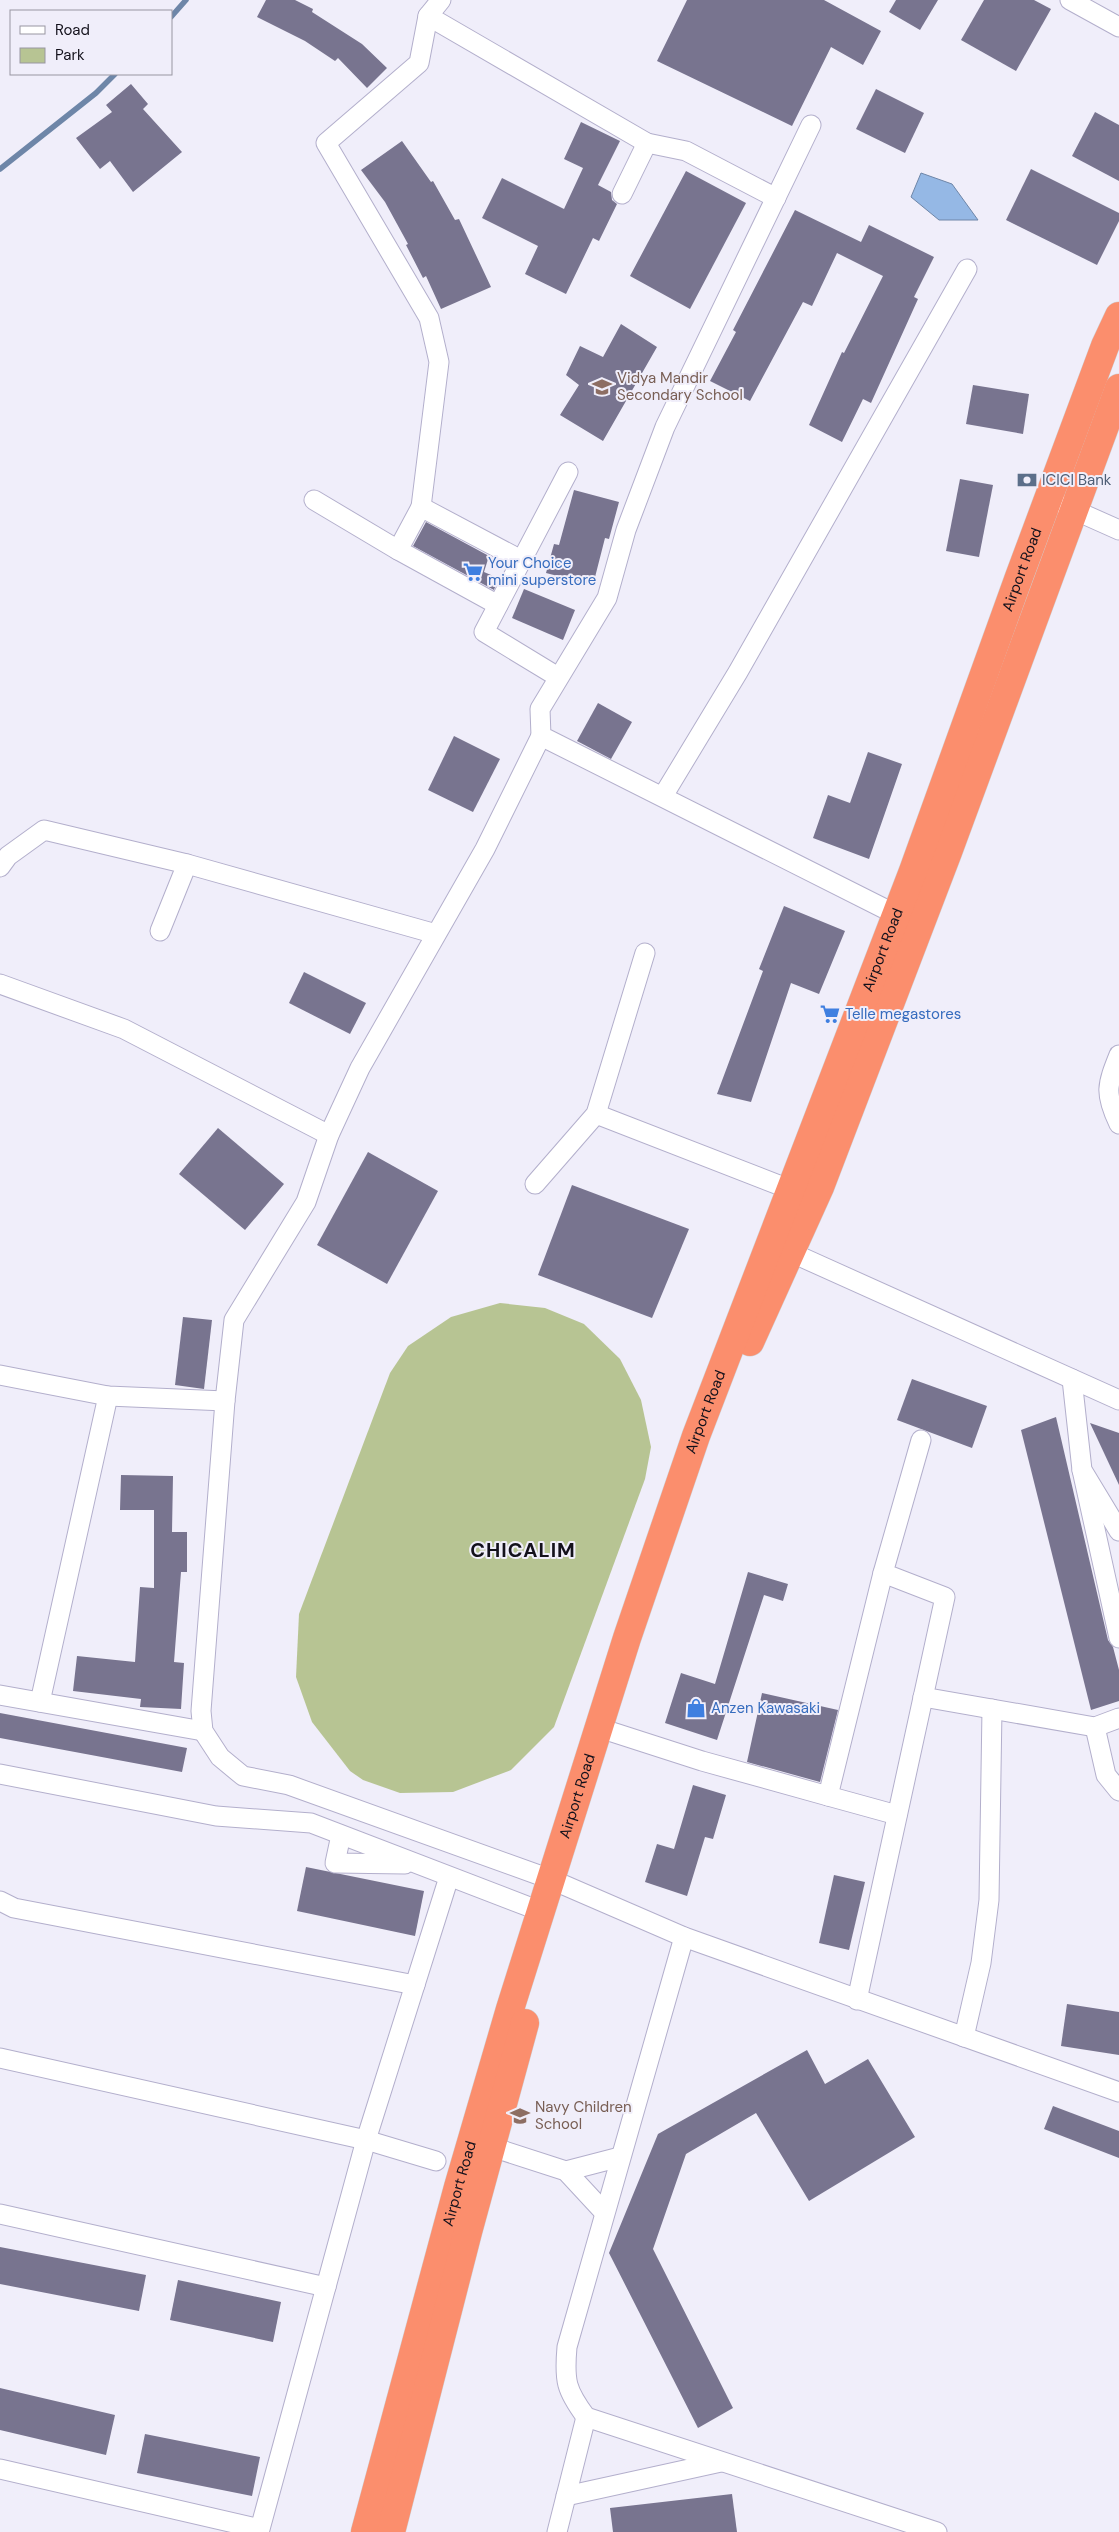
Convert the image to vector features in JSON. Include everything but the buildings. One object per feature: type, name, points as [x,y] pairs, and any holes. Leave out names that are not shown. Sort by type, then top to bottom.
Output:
[{"type":"highway","name":"Airport Road","points":[[391,2532],[492,2146],[556,1882],[627,1638],[696,1436],[769,1242],[803,1195],[948,852],[1061,503],[1105,346],[1119,316]]},
{"type":"highway","name":"Airport Road","points":[[366,2532],[458,2187],[540,1911],[556,1882],[583,1814],[749,1344],[790,1252],[803,1195],[897,915],[1061,503],[1119,388]]},
{"type":"street","points":[[398,550],[421,507],[439,362],[429,318],[326,143],[419,63],[428,16],[441,0]]},
{"type":"street","points":[[1070,0],[1119,27]]},
{"type":"street","points":[[428,16],[647,143],[686,151],[776,198]]},
{"type":"street","points":[[811,125],[665,426],[626,530],[607,598],[540,709],[541,736],[485,849],[360,1068],[329,1135],[306,1202],[234,1320],[225,1401],[201,1711],[203,1731],[220,1757],[243,1776],[289,1785],[556,1882],[684,1937],[1119,2092]]},
{"type":"street","points":[[622,194],[647,143]]},
{"type":"street","points":[[662,796],[738,672],[967,269]]},
{"type":"street","points":[[558,677],[484,632],[568,472]]},
{"type":"street","points":[[314,500],[398,550],[498,605]]},
{"type":"street","points":[[1061,503],[1119,530]]},
{"type":"street","points":[[421,507],[522,560]]},
{"type":"street","points":[[541,736],[897,915]]},
{"type":"street","points":[[0,867],[8,856],[44,830],[187,864],[436,934]]},
{"type":"street","points":[[160,931],[187,864]]},
{"type":"street","points":[[534,1184],[596,1114],[644,953]]},
{"type":"street","points":[[0,984],[124,1029],[329,1135]]},
{"type":"street","points":[[1119,1055],[1108,1081],[1111,1107],[1119,1124]]},
{"type":"street","points":[[596,1114],[803,1195]]},
{"type":"street","points":[[790,1252],[1119,1400]]},
{"type":"street","points":[[0,1375],[108,1396],[225,1401]]},
{"type":"street","points":[[1072,1379],[1082,1470],[1119,1638]]},
{"type":"street","points":[[40,1702],[108,1396]]},
{"type":"street","points":[[828,1796],[883,1573],[921,1440]]},
{"type":"street","points":[[1082,1470],[1119,1531]]},
{"type":"street","points":[[857,2000],[945,1597],[883,1573]]},
{"type":"street","points":[[0,1695],[203,1731]]},
{"type":"street","points":[[923,1697],[1095,1727],[1119,1718]]},
{"type":"street","points":[[964,2037],[980,1963],[989,1900],[992,1709]]},
{"type":"street","points":[[1095,1727],[1106,1775],[1119,1792]]},
{"type":"street","points":[[612,1732],[702,1761],[897,1815]]},
{"type":"street","points":[[0,1774],[216,1816],[311,1823],[540,1911]]},
{"type":"street","points":[[341,1835],[335,1863],[415,1864]]},
{"type":"street","points":[[0,2469],[260,2529],[366,2140],[449,1877]]},
{"type":"street","points":[[0,1901],[14,1908],[415,1985]]},
{"type":"street","points":[[684,1937],[604,2212],[566,2355],[564,2371],[570,2395],[586,2417],[937,2532]]},
{"type":"street","points":[[0,2058],[366,2140],[436,2161]]},
{"type":"street","points":[[492,2146],[566,2171],[604,2212]]},
{"type":"street","points":[[566,2171],[620,2158]]},
{"type":"street","points":[[0,2214],[326,2287]]},
{"type":"street","points":[[557,2532],[586,2417]]},
{"type":"street","points":[[566,2496],[722,2462]]},
{"type":"green space","points":[[500,1303],[545,1308],[584,1324],[620,1359],[641,1400],[651,1447],[645,1479],[554,1727],[511,1770],[453,1792],[400,1793],[363,1780],[350,1771],[312,1722],[296,1677],[299,1614],[390,1373],[408,1346],[451,1317]]},
{"type":"water","points":[[921,173],[952,184],[978,220],[939,220],[911,197]]},
{"type":"waterway","points":[[172,16],[186,0]]},
{"type":"waterway","points":[[0,169],[96,93],[114,75]]},
{"type":"place","name":"Vidya Mandir Secondary School","points":[[602,387]]},
{"type":"place","name":"ICICI Bank","points":[[1027,480]]},
{"type":"place","name":"Your Choice mini superstore","points":[[473,572]]},
{"type":"place","name":"Telle megastores","points":[[830,1014]]},
{"type":"place","name":"Anzen Kawasaki","points":[[696,1708]]},
{"type":"place","name":"Navy Children School","points":[[520,2116]]},
{"type":"district","name":"CHICALIM","points":[[523,1550]]}]
